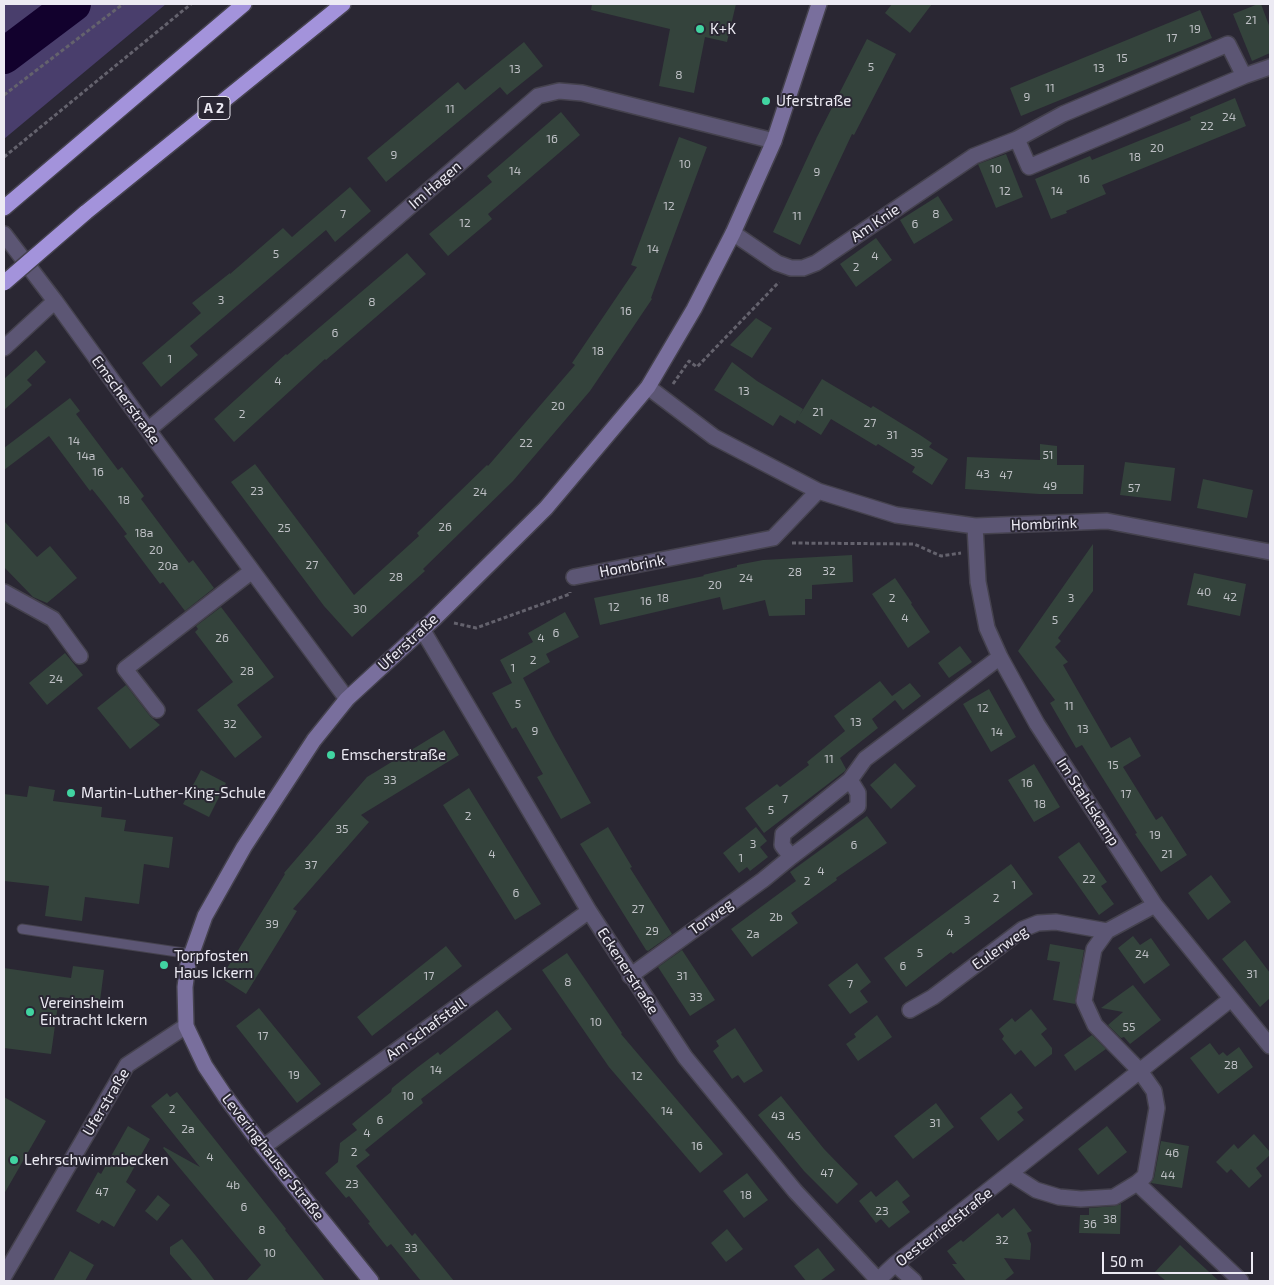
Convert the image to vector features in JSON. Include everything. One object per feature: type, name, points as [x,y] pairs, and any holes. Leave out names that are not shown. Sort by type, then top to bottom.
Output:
[{"type":"highway","points":[[4,208],[244,4]]},
{"type":"highway","name":"A 2","points":[[4,283],[85,213],[343,4]]},
{"type":"main road","name":"Uferstraße","points":[[186,1026],[185,987],[188,964],[205,916],[244,847],[314,740],[347,699],[434,618],[546,508],[648,386],[694,309],[733,233],[774,141],[819,4]]},
{"type":"main road","name":"Leveringhauser Straße","points":[[186,1026],[205,1066],[220,1088],[264,1147],[371,1281]]},
{"type":"street","name":"Am Knie","points":[[791,268],[803,268],[816,262],[974,156],[1017,138],[1063,114],[1228,44],[1244,76]]},
{"type":"street","points":[[1017,138],[1029,167],[1244,76],[1270,67]]},
{"type":"street","name":"Im Hagen","points":[[148,430],[538,96],[559,91],[582,93],[774,141]]},
{"type":"street","points":[[733,233],[777,263],[791,268]]},
{"type":"street","name":"Emscherstraße","points":[[4,234],[347,699]]},
{"type":"street","points":[[4,348],[55,301]]},
{"type":"street","name":"Hombrink","points":[[648,386],[714,437],[818,491],[896,516],[975,526],[1107,521],[1270,552]]},
{"type":"street","points":[[773,538],[818,491]]},
{"type":"street","name":"Im Stahlskamp","points":[[975,526],[978,582],[988,628],[1000,657],[1038,724],[1155,905],[1270,1046]]},
{"type":"street","name":"Hombrink","points":[[574,577],[773,538]]},
{"type":"street","points":[[158,710],[125,669],[252,571]]},
{"type":"street","points":[[4,592],[53,620],[80,656]]},
{"type":"street","name":"Eckenerstraße","points":[[422,629],[588,911],[630,976],[692,1065],[795,1191],[877,1281]]},
{"type":"street","points":[[791,857],[782,845],[783,834],[850,780],[865,759],[1000,657]]},
{"type":"street","name":"Torweg","points":[[630,976],[763,880],[858,806],[858,793],[850,780]]},
{"type":"street","points":[[1011,1174],[1036,1190],[1059,1197],[1081,1199],[1114,1197],[1145,1176],[1157,1108],[1154,1091],[1140,1071],[1095,1025],[1084,1001],[1094,949],[1107,931],[1155,905]]},
{"type":"street","name":"Am Schafstall","points":[[264,1147],[588,911]]},
{"type":"street","name":"Eulerweg","points":[[910,1010],[933,997],[1023,929],[1038,923],[1056,922],[1107,931]]},
{"type":"street","name":"Oesterriedstraße","points":[[877,1281],[895,1264],[1231,999]]},
{"type":"street","name":"Uferstraße","points":[[4,1276],[127,1065],[186,1026]]},
{"type":"street","points":[[1137,1183],[1241,1281]]},
{"type":"street","points":[[895,1264],[914,1281]]},
{"type":"lane","points":[[22,929],[191,954]]},
{"type":"path","points":[[4,95],[123,4]]},
{"type":"path","points":[[4,157],[191,4]]},
{"type":"path","points":[[663,398],[689,361],[696,367],[791,268]]},
{"type":"path","points":[[773,538],[785,543],[914,544],[941,556],[976,550]]},
{"type":"path","points":[[434,618],[476,628],[570,594],[574,577]]},
{"type":"shaded area","points":[[4,4],[166,4],[4,139]]},
{"type":"building","points":[[592,4],[736,4],[727,42],[705,37],[694,93],[659,86],[670,29],[591,10]]},
{"type":"building","points":[[892,4],[932,4],[910,33],[885,13]]},
{"type":"building","points":[[1261,4],[1270,28],[1270,53],[1252,61],[1233,14]]},
{"type":"building","points":[[1200,10],[1212,38],[1021,116],[1010,88]]},
{"type":"building","points":[[867,39],[896,54],[854,135],[852,134],[800,245],[773,232],[817,137]]},
{"type":"building","points":[[524,42],[543,66],[507,95],[500,87],[386,182],[367,158],[458,82],[465,90]]},
{"type":"building","points":[[1235,98],[1246,126],[1102,185],[1106,194],[1051,219],[1035,179],[1090,156],[1092,160],[1191,120],[1190,117]]},
{"type":"building","points":[[561,112],[580,135],[488,214],[492,219],[448,256],[429,234],[492,182],[487,176]]},
{"type":"building","points":[[679,137],[707,147],[652,299],[590,391],[513,481],[423,569],[425,571],[352,637],[324,606],[231,482],[255,464],[354,595],[419,536],[417,533],[488,466],[575,365],[572,363],[637,267],[631,265]]},
{"type":"building","points":[[1006,154],[1023,197],[996,208],[978,164]]},
{"type":"building","points":[[350,187],[371,211],[335,242],[326,230],[190,346],[198,355],[161,387],[142,363],[201,313],[192,303],[230,274],[283,228],[292,237]]},
{"type":"building","points":[[938,196],[953,220],[914,244],[900,220]]},
{"type":"building","points":[[876,238],[892,260],[856,287],[840,264]]},
{"type":"building","points":[[407,253],[426,274],[325,359],[234,442],[214,419],[286,354]]},
{"type":"building","points":[[756,318],[772,328],[752,358],[730,345]]},
{"type":"building","points":[[36,350],[46,362],[27,380],[32,385],[4,410],[4,379]]},
{"type":"building","points":[[732,362],[757,381],[803,409],[799,416],[822,379],[871,408],[873,406],[920,435],[932,443],[929,447],[948,459],[932,485],[912,472],[915,467],[878,444],[876,446],[831,419],[821,435],[797,420],[795,424],[780,415],[773,426],[714,390]]},
{"type":"building","points":[[70,398],[80,411],[76,414],[118,470],[122,467],[144,496],[141,499],[189,563],[193,560],[214,588],[185,611],[163,582],[160,584],[124,536],[127,534],[92,489],[90,491],[49,436],[4,470],[4,448]]},
{"type":"building","points":[[1040,444],[1057,446],[1057,465],[1084,465],[1083,494],[1039,494],[965,489],[967,457],[1040,460]]},
{"type":"building","points":[[1125,462],[1175,468],[1171,501],[1120,495]]},
{"type":"building","points":[[1203,479],[1253,490],[1247,518],[1197,508]]},
{"type":"building","points":[[4,521],[37,557],[50,546],[77,578],[47,603],[33,597],[4,567]]},
{"type":"building","points":[[1093,544],[1093,591],[1058,638],[1061,641],[1055,647],[1068,662],[1063,665],[1111,748],[1130,737],[1141,756],[1123,767],[1156,820],[1162,816],[1187,855],[1161,872],[1135,834],[1137,833],[1082,745],[1076,748],[1050,703],[1055,700],[1018,651]]},
{"type":"building","points":[[852,555],[853,582],[812,585],[812,599],[805,599],[805,615],[769,616],[765,600],[723,610],[720,597],[600,625],[594,598],[704,576],[737,567],[737,565],[763,560]]},
{"type":"building","points":[[1194,573],[1246,584],[1240,616],[1187,605]]},
{"type":"building","points":[[895,578],[930,632],[908,648],[872,594]]},
{"type":"building","points":[[221,607],[274,677],[237,705],[262,737],[235,758],[197,710],[233,682],[195,632],[198,629],[196,626]]},
{"type":"building","points":[[565,612],[579,637],[546,654],[550,662],[523,678],[591,803],[561,819],[537,777],[543,774],[516,727],[512,729],[492,693],[512,683],[500,660],[533,642],[528,633]]},
{"type":"building","points":[[960,646],[972,662],[949,678],[938,663]]},
{"type":"building","points":[[65,653],[83,675],[47,705],[29,683]]},
{"type":"building","points":[[880,681],[892,696],[910,683],[921,696],[903,710],[895,700],[872,719],[878,728],[840,758],[846,769],[845,771],[764,833],[745,808],[777,784],[780,787],[809,765],[807,762],[845,731],[834,716]]},
{"type":"building","points":[[126,685],[150,716],[160,725],[130,749],[97,708]]},
{"type":"building","points":[[989,689],[1016,737],[991,752],[963,704]]},
{"type":"building","points":[[444,730],[459,755],[361,815],[369,822],[293,909],[297,911],[246,994],[221,978],[284,873],[367,777]]},
{"type":"building","points":[[895,763],[916,786],[891,809],[870,785]]},
{"type":"building","points":[[1034,764],[1060,807],[1034,822],[1008,780]]},
{"type":"building","points":[[201,770],[226,783],[209,817],[183,804]]},
{"type":"building","points":[[29,786],[55,790],[53,801],[102,807],[101,817],[126,820],[124,831],[173,837],[169,868],[144,864],[139,904],[85,897],[82,921],[45,916],[49,886],[4,881],[4,794],[27,797]]},
{"type":"building","points":[[469,788],[541,904],[515,920],[443,805]]},
{"type":"building","points":[[867,816],[887,843],[836,878],[837,880],[791,913],[798,923],[752,957],[731,929],[796,881],[790,872]]},
{"type":"building","points":[[608,827],[632,867],[630,868],[672,934],[648,951],[580,844]]},
{"type":"building","points":[[756,827],[767,841],[760,847],[768,857],[750,871],[747,867],[739,873],[723,853]]},
{"type":"building","points":[[1079,842],[1107,882],[1101,886],[1114,904],[1099,915],[1058,857]]},
{"type":"building","points":[[1011,864],[1033,894],[953,954],[951,952],[906,987],[884,958]]},
{"type":"building","points":[[1211,875],[1231,902],[1208,920],[1188,893]]},
{"type":"building","points":[[1133,936],[1140,945],[1151,938],[1170,965],[1144,984],[1118,948]]},
{"type":"building","points":[[1245,940],[1270,973],[1270,998],[1260,1007],[1222,959]]},
{"type":"building","points":[[1050,944],[1084,950],[1075,1004],[1053,1000],[1060,962],[1047,960]]},
{"type":"building","points":[[446,946],[462,966],[372,1036],[357,1017]]},
{"type":"building","points":[[682,950],[715,1000],[690,1016],[658,967]]},
{"type":"building","points":[[567,953],[621,1034],[723,1154],[700,1173],[609,1067],[542,970]]},
{"type":"building","points":[[857,963],[871,982],[860,991],[868,1002],[850,1014],[828,985]]},
{"type":"building","name":"Vereinsheim Eintracht Ickern","points":[[73,966],[104,970],[100,1001],[59,997],[51,1054],[4,1048],[4,968],[71,978]]},
{"type":"building","points":[[1133,985],[1161,1020],[1130,1044],[1108,1025],[1123,1012],[1101,1008]]},
{"type":"building","points":[[259,1008],[321,1084],[297,1103],[236,1026]]},
{"type":"building","points":[[1031,1009],[1047,1029],[1041,1034],[1052,1048],[1052,1054],[1035,1067],[1021,1050],[1015,1055],[1002,1039],[1004,1036],[999,1029],[1012,1018],[1015,1022]]},
{"type":"building","points":[[497,1010],[512,1029],[421,1099],[423,1103],[365,1150],[370,1155],[356,1166],[412,1236],[415,1233],[454,1281],[421,1281],[391,1244],[387,1247],[349,1196],[346,1198],[325,1173],[338,1162],[340,1143],[357,1130],[352,1124],[418,1067],[438,1052],[440,1055]]},
{"type":"building","points":[[877,1015],[892,1037],[858,1061],[846,1044],[856,1037],[854,1034]]},
{"type":"building","points":[[735,1028],[763,1071],[744,1083],[738,1075],[732,1079],[713,1051],[719,1046],[716,1041]]},
{"type":"building","points":[[1092,1035],[1106,1049],[1075,1071],[1064,1055]]},
{"type":"building","points":[[1210,1043],[1219,1055],[1223,1052],[1227,1056],[1239,1047],[1253,1067],[1218,1094],[1190,1058]]},
{"type":"building","points":[[177,1092],[325,1281],[246,1281],[261,1265],[163,1148],[200,1167],[151,1106],[167,1093],[170,1097]]},
{"type":"building","points":[[1011,1093],[1023,1108],[1017,1112],[1024,1120],[998,1141],[980,1118]]},
{"type":"building","points":[[781,1096],[824,1149],[858,1184],[837,1204],[804,1171],[758,1115]]},
{"type":"building","name":"Lehrschwimmbecken","points":[[4,1097],[46,1121],[4,1194]]},
{"type":"building","points":[[936,1103],[954,1127],[913,1159],[894,1136]]},
{"type":"building","points":[[128,1126],[150,1139],[126,1182],[136,1190],[114,1227],[102,1220],[99,1224],[76,1211],[98,1172],[101,1174]]},
{"type":"building","points":[[1107,1126],[1127,1152],[1098,1175],[1078,1149]]},
{"type":"building","points":[[1254,1134],[1270,1152],[1270,1155],[1256,1168],[1262,1176],[1249,1188],[1231,1169],[1227,1173],[1216,1162],[1234,1144],[1238,1149]]},
{"type":"building","points":[[1161,1141],[1189,1146],[1182,1188],[1151,1183],[1154,1178]]},
{"type":"building","points":[[747,1173],[768,1200],[744,1218],[723,1191]]},
{"type":"building","points":[[897,1180],[910,1196],[902,1202],[910,1212],[889,1228],[881,1219],[876,1223],[859,1201],[871,1191],[876,1197]]},
{"type":"building","points":[[158,1195],[170,1205],[157,1221],[145,1211]]},
{"type":"building","points":[[1121,1204],[1120,1234],[1079,1233],[1080,1215],[1089,1215],[1089,1208]]},
{"type":"building","points":[[1014,1208],[1032,1231],[1027,1233],[1031,1244],[1030,1260],[1004,1258],[1014,1273],[1004,1281],[966,1281],[952,1264],[957,1264],[947,1251],[961,1240],[963,1242],[998,1213],[1002,1218]]},
{"type":"building","points":[[727,1229],[743,1249],[726,1262],[711,1243]]},
{"type":"building","points":[[182,1239],[215,1281],[193,1281],[170,1254],[170,1247]]},
{"type":"building","points":[[1180,1245],[1219,1281],[1166,1281],[1155,1272]]},
{"type":"building","points":[[818,1248],[835,1270],[820,1281],[806,1281],[794,1266]]},
{"type":"building","points":[[70,1251],[94,1265],[85,1281],[53,1281]]},
{"type":"waterway","points":[[4,56],[73,4]]},
{"type":"place","name":"K+K","points":[[700,29]]},
{"type":"place","name":"Uferstraße","points":[[766,101]]},
{"type":"place","name":"Emscherstraße","points":[[331,755]]},
{"type":"place","name":"Martin-Luther-King-Schule","points":[[71,793]]},
{"type":"place","name":"Torpfosten Haus Ickern","points":[[164,965]]},
{"type":"place","name":"Vereinsheim Eintracht Ickern","points":[[30,1012]]},
{"type":"place","name":"Lehrschwimmbecken","points":[[14,1160]]}]
